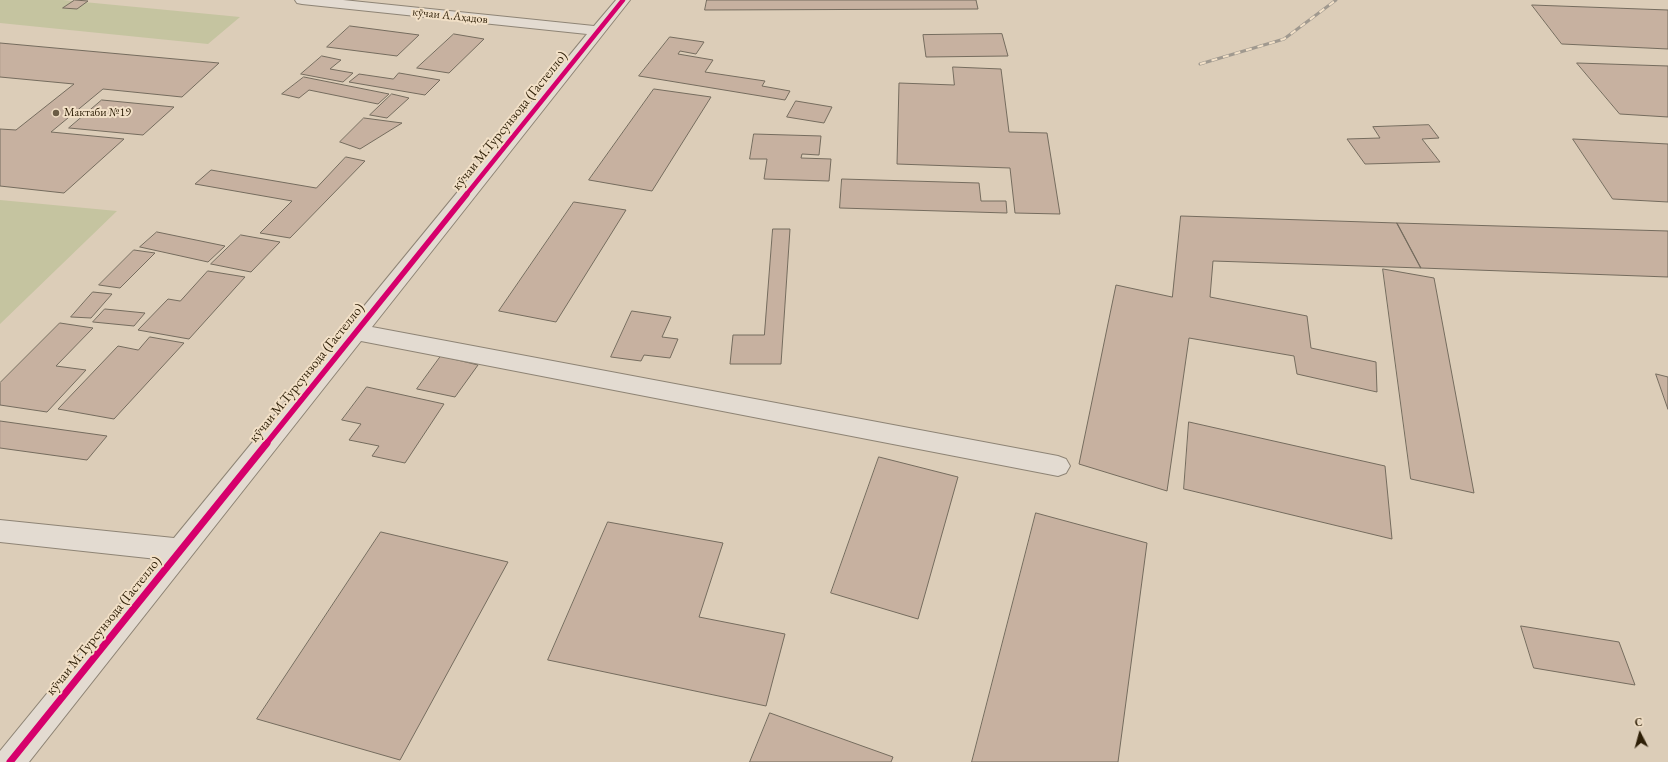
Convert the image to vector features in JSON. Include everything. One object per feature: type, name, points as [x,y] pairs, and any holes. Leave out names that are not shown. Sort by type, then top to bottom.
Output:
[{"type":"street","name":"кӯчаи А.Аҳадов","points":[[302,0],[598,31]]},
{"type":"street","name":"кӯчаи М.Турсунзода (Гастелло)","points":[[10,762],[623,0]]},
{"type":"street","points":[[356,332],[1058,466]]},
{"type":"street","points":[[0,531],[180,550]]},
{"type":"green space","points":[[0,0],[63,0],[240,17],[208,44],[0,23]]},
{"type":"green space","points":[[0,200],[117,211],[0,324]]},
{"type":"building","points":[[75,0],[88,1],[77,9],[63,8]]},
{"type":"building","points":[[707,0],[976,0],[978,9],[705,10]]},
{"type":"building","points":[[1532,5],[1668,10],[1668,49],[1562,44]]},
{"type":"building","points":[[350,26],[419,35],[397,56],[327,47]]},
{"type":"building","points":[[454,34],[484,39],[449,73],[417,68]]},
{"type":"building","points":[[1002,34],[1008,56],[926,57],[923,35]]},
{"type":"building","points":[[670,37],[704,42],[696,54],[680,51],[678,54],[713,60],[705,72],[765,81],[762,86],[790,91],[785,100],[639,76]]},
{"type":"building","name":"Мактаби №19","points":[[0,43],[219,63],[182,97],[103,89],[51,132],[124,139],[64,193],[0,186],[0,129],[16,130],[74,84],[0,77]]},
{"type":"building","points":[[322,56],[341,60],[330,69],[353,73],[343,82],[301,74]]},
{"type":"building","points":[[1577,63],[1668,66],[1668,117],[1620,114]]},
{"type":"building","points":[[953,67],[1001,69],[1009,132],[1047,133],[1060,214],[1015,213],[1010,168],[897,164],[899,83],[954,85]]},
{"type":"building","points":[[399,73],[440,80],[425,95],[349,82],[359,74],[393,79]]},
{"type":"building","points":[[304,77],[389,94],[378,104],[309,90],[299,98],[282,94]]},
{"type":"building","points":[[654,89],[711,97],[652,191],[589,180]]},
{"type":"building","points":[[392,94],[409,98],[387,118],[370,115]]},
{"type":"building","points":[[102,100],[174,107],[143,135],[69,128]]},
{"type":"building","points":[[796,101],[832,107],[824,123],[787,117]]},
{"type":"building","points":[[364,118],[402,123],[360,149],[340,142]]},
{"type":"building","points":[[1429,125],[1439,138],[1422,139],[1440,162],[1365,164],[1347,139],[1380,138],[1373,127]]},
{"type":"building","points":[[754,134],[821,136],[819,155],[802,154],[801,158],[831,159],[829,181],[764,179],[767,159],[750,159]]},
{"type":"building","points":[[1573,139],[1668,144],[1668,202],[1613,199]]},
{"type":"building","points":[[346,157],[365,161],[290,238],[260,233],[292,201],[195,184],[211,170],[316,188]]},
{"type":"building","points":[[842,179],[979,183],[981,201],[1006,201],[1007,213],[840,208]]},
{"type":"building","points":[[574,202],[626,210],[556,322],[499,311]]},
{"type":"building","points":[[1181,216],[1397,223],[1421,268],[1213,261],[1210,297],[1307,316],[1311,348],[1376,362],[1377,392],[1297,374],[1294,356],[1189,338],[1167,491],[1079,464],[1116,285],[1172,297]]},
{"type":"building","points":[[1397,223],[1668,231],[1668,277],[1421,268]]},
{"type":"building","points":[[773,229],[790,229],[781,364],[730,364],[733,335],[764,335]]},
{"type":"building","points":[[157,232],[225,246],[208,262],[140,247]]},
{"type":"building","points":[[241,235],[280,242],[251,272],[211,264]]},
{"type":"building","points":[[134,250],[155,253],[120,288],[99,285]]},
{"type":"building","points":[[1383,269],[1434,278],[1474,493],[1411,479]]},
{"type":"building","points":[[208,271],[245,277],[189,339],[138,330],[168,299],[180,301]]},
{"type":"building","points":[[93,292],[112,294],[91,318],[71,317]]},
{"type":"building","points":[[105,309],[145,313],[134,326],[93,322]]},
{"type":"building","points":[[632,311],[671,317],[662,337],[678,339],[670,358],[644,355],[641,361],[611,357]]},
{"type":"building","points":[[60,323],[93,328],[56,366],[86,370],[47,412],[0,405],[0,383]]},
{"type":"building","points":[[150,337],[184,343],[114,419],[58,409],[118,346],[138,350]]},
{"type":"building","points":[[441,356],[478,365],[455,397],[417,389]]},
{"type":"building","points":[[1656,374],[1668,377],[1668,409]]},
{"type":"building","points":[[367,387],[444,404],[405,463],[372,456],[379,446],[349,440],[361,424],[342,420]]},
{"type":"building","points":[[0,421],[107,436],[87,460],[0,448]]},
{"type":"building","points":[[1189,422],[1385,466],[1392,539],[1184,489]]},
{"type":"building","points":[[879,457],[958,477],[918,619],[831,593]]},
{"type":"building","points":[[1036,513],[1147,543],[1118,762],[972,762]]},
{"type":"building","points":[[608,522],[723,543],[699,617],[785,634],[766,706],[548,660]]},
{"type":"building","points":[[381,532],[508,562],[400,760],[257,719]]},
{"type":"building","points":[[1521,626],[1619,642],[1635,685],[1534,668]]},
{"type":"building","points":[[770,713],[893,757],[891,762],[750,762]]},
{"type":"railway","points":[[1200,64],[1284,39],[1336,0]]},
{"type":"cycle path","points":[[10,762],[623,0]]},
{"type":"place","name":"Мактаби №19","points":[[56,113]]}]
